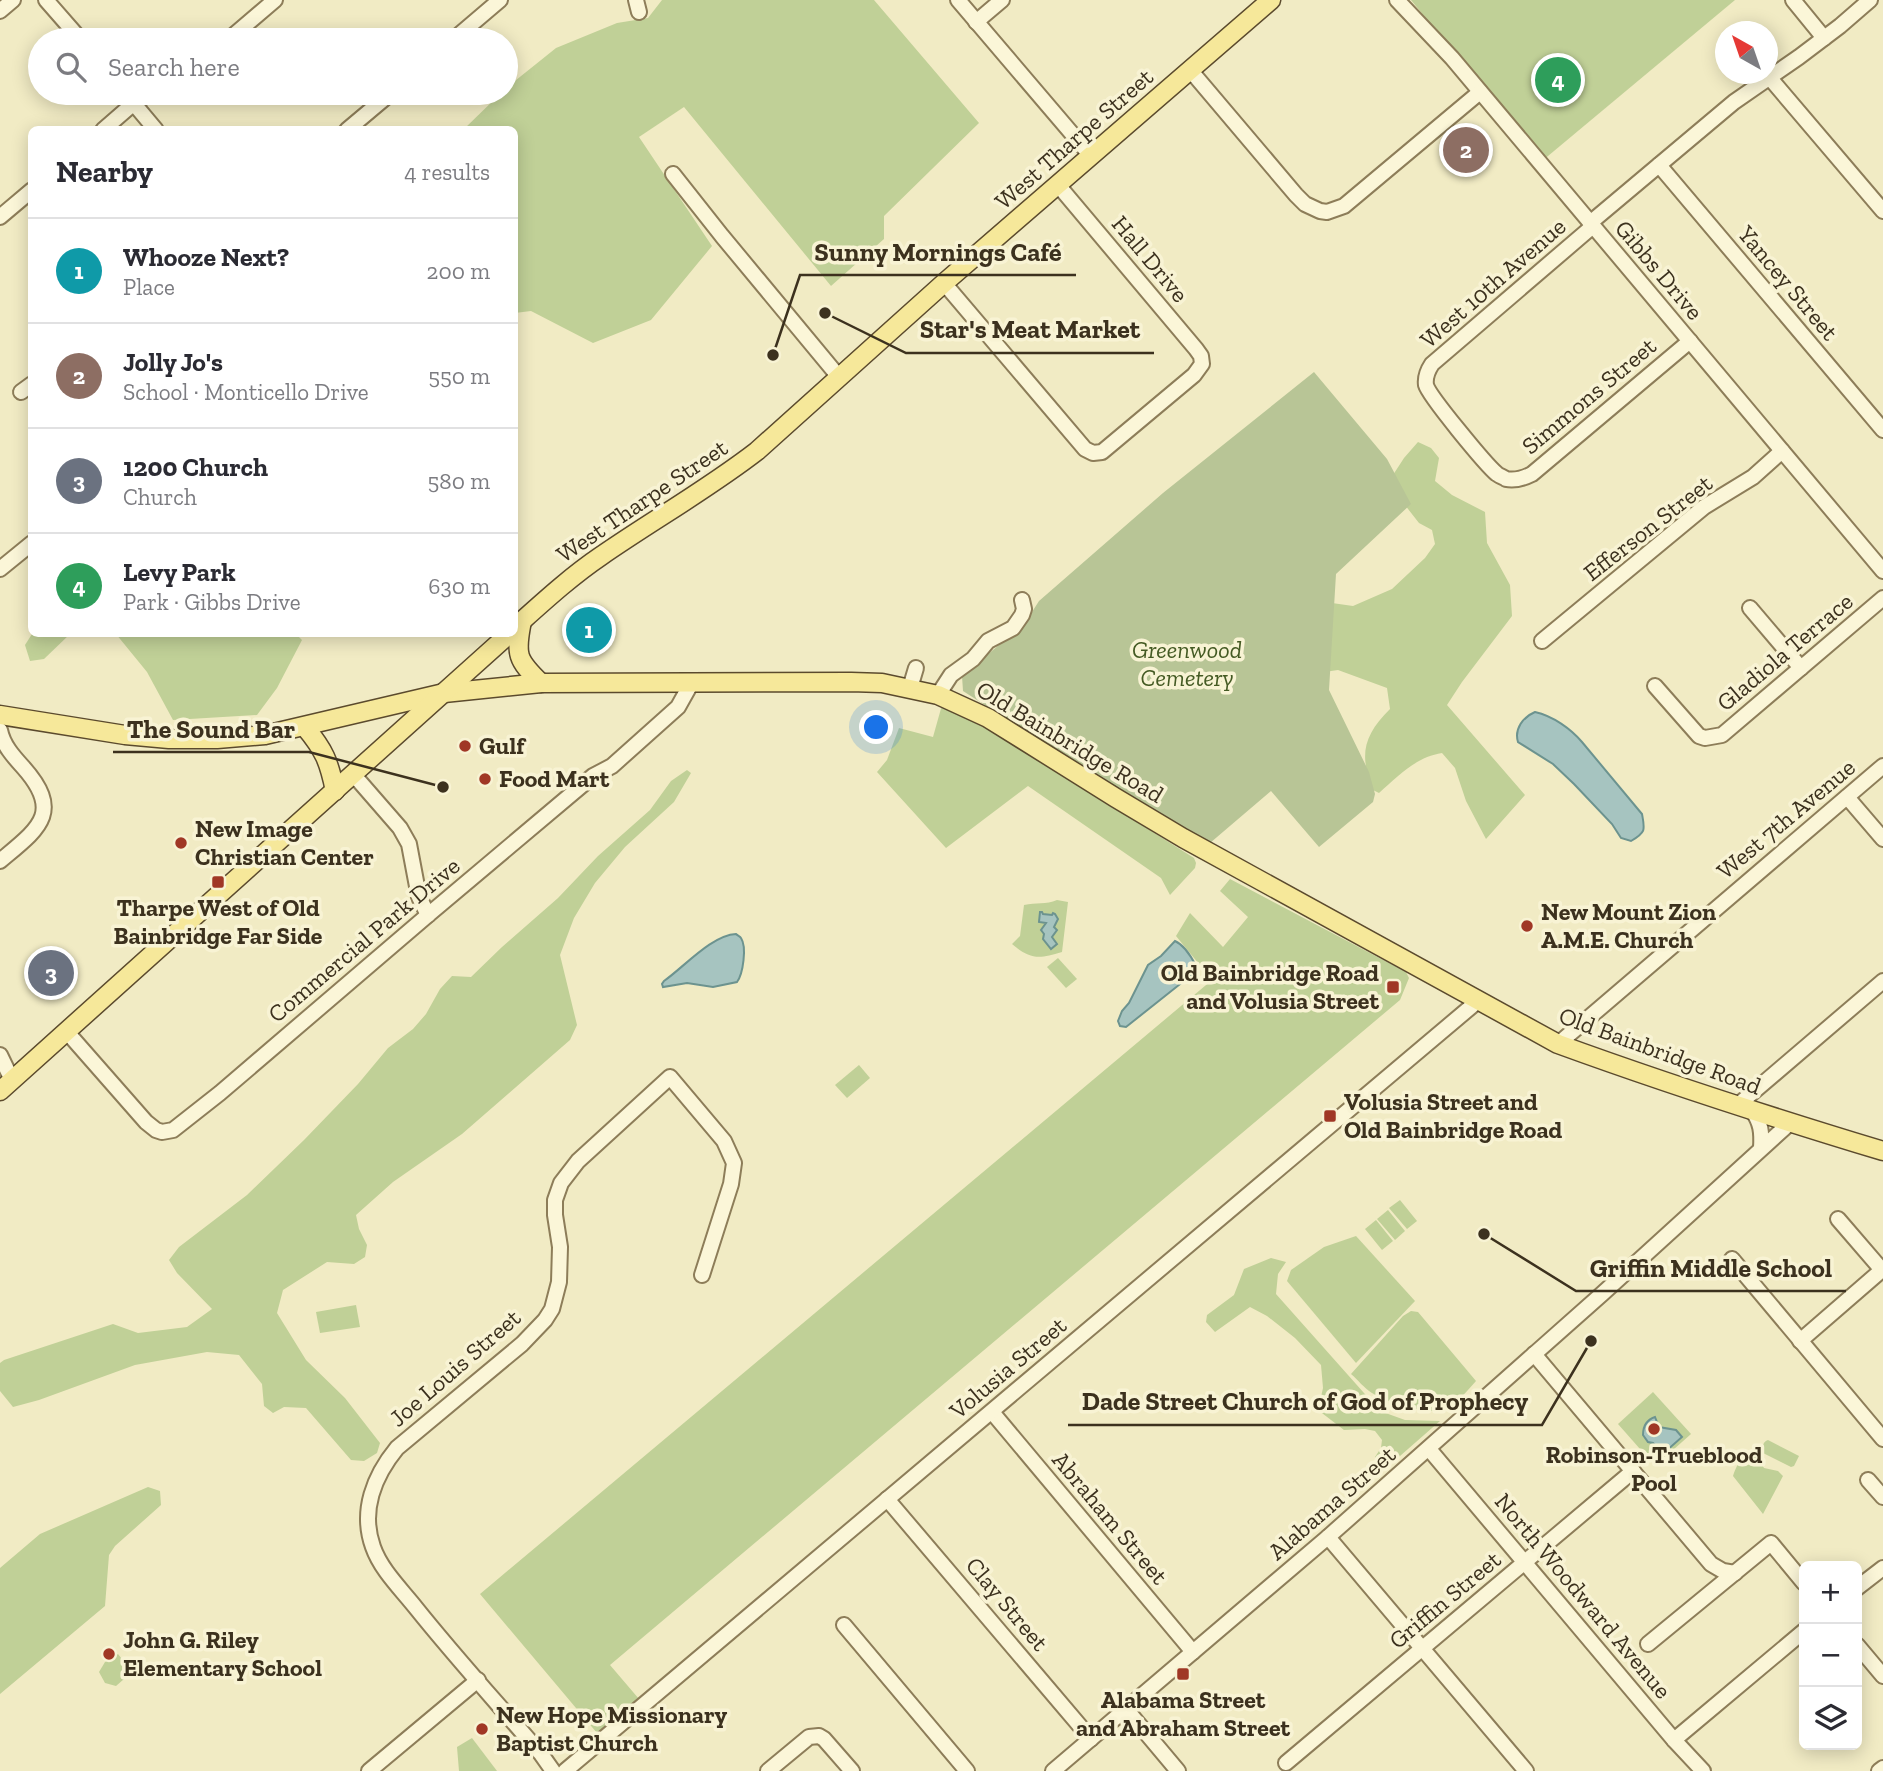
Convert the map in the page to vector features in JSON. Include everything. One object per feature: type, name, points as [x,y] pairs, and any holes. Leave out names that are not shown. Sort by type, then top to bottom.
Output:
[{"type":"main road","name":"West Tharpe Street","points":[[518,625],[571,578],[725,476],[757,450],[944,283],[1271,0]]},
{"type":"main road","name":"West Tharpe Street","points":[[6,1086],[505,637]]},
{"type":"main road","points":[[516,637],[522,661],[541,683]]},
{"type":"main road","name":"Old Bainbridge Road","points":[[0,715],[125,735],[229,738],[265,735],[305,727],[444,693],[541,683],[851,682],[883,683],[910,688],[938,695],[988,718],[1183,838],[1558,1044],[1745,1108],[1883,1151]]},
{"type":"main road","points":[[305,727],[325,755],[335,791]]},
{"type":"street","points":[[0,11],[13,0]]},
{"type":"street","points":[[46,0],[70,28]]},
{"type":"street","points":[[242,28],[275,0]]},
{"type":"street","points":[[467,28],[500,0]]},
{"type":"street","points":[[958,0],[1091,156]]},
{"type":"street","points":[[976,22],[1002,0]]},
{"type":"street","name":"Gibbs Drive","points":[[1397,0],[1452,58],[1883,571]]},
{"type":"street","points":[[1793,0],[1824,38]]},
{"type":"street","name":"West 10th Avenue","points":[[1778,70],[1824,38],[1870,0]]},
{"type":"street","points":[[1191,71],[1296,195],[1312,208],[1327,212],[1344,206],[1365,190],[1480,92]]},
{"type":"street","name":"West 10th Avenue","points":[[1515,480],[1498,474],[1448,417],[1430,394],[1426,384],[1428,370],[1443,353],[1659,165],[1758,84]]},
{"type":"street","points":[[1776,84],[1883,211]]},
{"type":"street","points":[[106,126],[124,105]]},
{"type":"street","points":[[136,105],[153,126]]},
{"type":"street","points":[[352,126],[377,105]]},
{"type":"street","name":"Yancey Street","points":[[1659,165],[1883,430]]},
{"type":"street","points":[[673,174],[839,377]]},
{"type":"street","name":"Hall Drive","points":[[944,283],[1085,449],[1093,453],[1102,452],[1194,375],[1202,363],[1196,349],[1058,185]]},
{"type":"street","points":[[0,216],[28,193]]},
{"type":"street","name":"Simmons Street","points":[[1515,480],[1532,474],[1690,341]]},
{"type":"street","name":"Efferson Street","points":[[1542,641],[1704,507],[1753,477],[1782,451]]},
{"type":"street","points":[[0,569],[28,546]]},
{"type":"street","name":"Gladiola Terrace","points":[[1655,686],[1699,736],[1715,738],[1722,735],[1883,598]]},
{"type":"street","points":[[938,695],[945,681],[973,659],[988,641],[1013,628],[1024,609],[1022,600]]},
{"type":"street","points":[[1750,608],[1801,668]]},
{"type":"street","points":[[910,688],[916,668]]},
{"type":"street","name":"Commercial Park Drive","points":[[67,1032],[146,1122],[156,1130],[173,1130],[593,776],[612,766],[678,707],[692,682]]},
{"type":"street","points":[[0,730],[6,746],[40,788],[44,799],[43,817],[32,833],[0,861]]},
{"type":"street","name":"West 7th Avenue","points":[[1558,1044],[1883,766]]},
{"type":"street","points":[[353,774],[400,828],[409,844],[419,897],[428,915]]},
{"type":"street","points":[[1847,797],[1883,839]]},
{"type":"street","points":[[1761,1148],[1760,1123],[1745,1108],[1883,981]]},
{"type":"street","name":"Volusia Street","points":[[565,1771],[1479,1000]]},
{"type":"street","points":[[0,1055],[6,1086]]},
{"type":"street","name":"Joe Louis Street","points":[[553,1771],[380,1562],[373,1547],[368,1520],[373,1485],[397,1448],[522,1344],[545,1320],[552,1309],[559,1282],[561,1247],[555,1200],[561,1182],[578,1161],[670,1077],[724,1141],[734,1163],[731,1184],[702,1275]]},
{"type":"street","name":"Alabama Street","points":[[1053,1771],[1328,1537],[1791,1122]]},
{"type":"street","points":[[1800,1341],[1882,1269],[1838,1219]]},
{"type":"street","points":[[1732,1259],[1883,1439]]},
{"type":"street","points":[[1534,1354],[1711,1564],[1723,1572],[1735,1573]]},
{"type":"street","name":"Abraham Street","points":[[992,1412],[1193,1652]]},
{"type":"street","name":"North Woodward Avenue","points":[[1429,1448],[1703,1771]]},
{"type":"street","name":"Griffin Street","points":[[1286,1763],[1633,1471]]},
{"type":"street","points":[[1868,1480],[1883,1497]]},
{"type":"street","name":"Clay Street","points":[[887,1499],[1091,1738]]},
{"type":"street","points":[[1328,1537],[1526,1771]]},
{"type":"street","points":[[1648,1644],[1771,1544],[1799,1577]]},
{"type":"street","points":[[1862,1584],[1883,1568]]},
{"type":"street","points":[[844,1625],[967,1771]]},
{"type":"street","points":[[1674,1740],[1799,1635]]},
{"type":"street","points":[[1862,1651],[1883,1676]]},
{"type":"street","points":[[369,1771],[478,1680]]},
{"type":"street","points":[[1126,1709],[1178,1771]]},
{"type":"street","points":[[768,1771],[808,1737],[819,1736],[852,1771]]},
{"type":"green space","points":[[662,0],[874,0],[979,123],[884,216],[884,239],[831,286],[684,107],[639,137],[712,246],[651,320],[593,343],[531,311],[518,313],[518,126],[467,126],[489,105],[518,105],[518,78],[556,48],[617,23],[648,18]]},
{"type":"green space","points":[[1411,0],[1735,0],[1542,161]]},
{"type":"green space","name":"Greenwood Cemetery","points":[[1314,372],[1387,459],[1411,504],[1336,574],[1329,690],[1369,772],[1375,794],[1373,802],[1319,847],[1271,791],[1210,843],[1144,807],[963,691],[962,676],[1025,623],[1039,601],[1163,493]]},
{"type":"green space","points":[[1418,442],[1431,448],[1439,458],[1435,481],[1452,495],[1485,512],[1487,543],[1510,585],[1512,616],[1447,705],[1525,795],[1486,839],[1466,801],[1455,768],[1442,753],[1416,763],[1379,793],[1373,790],[1366,766],[1366,747],[1374,728],[1390,709],[1387,688],[1338,670],[1324,672],[1325,602],[1353,606],[1392,589],[1425,558],[1435,544],[1432,530],[1419,523],[1394,491],[1393,475]]},
{"type":"green space","points":[[30,637],[67,637],[44,659],[30,661],[25,645]]},
{"type":"green space","points":[[118,637],[299,637],[302,640],[277,688],[257,715],[173,720],[147,672]]},
{"type":"green space","points":[[942,705],[983,725],[1194,858],[1195,868],[1170,895],[1161,878],[1028,786],[946,848],[877,772],[887,760],[899,728],[933,737]]},
{"type":"green space","points":[[687,770],[691,773],[674,802],[625,847],[595,883],[574,918],[560,955],[577,1025],[570,1040],[462,1134],[393,1182],[356,1215],[367,1245],[365,1257],[354,1264],[327,1262],[283,1290],[277,1313],[306,1360],[345,1398],[380,1443],[377,1453],[364,1461],[351,1460],[306,1408],[284,1407],[273,1413],[264,1406],[262,1384],[239,1355],[207,1352],[135,1365],[13,1407],[0,1391],[0,1363],[4,1360],[113,1324],[138,1333],[187,1327],[212,1309],[177,1273],[169,1260],[179,1247],[247,1195],[304,1140],[358,1084],[388,1048],[413,1029],[452,976],[471,977],[650,810],[671,781]]},
{"type":"green space","points":[[1230,879],[1406,972],[1409,978],[1400,1000],[610,1665],[639,1699],[597,1733],[480,1594],[1212,980],[1176,936],[1190,913],[1223,947],[1248,917],[1220,891]]},
{"type":"green space","points":[[1057,900],[1068,902],[1062,952],[1036,957],[1012,944],[1020,936],[1024,905]]},
{"type":"green space","points":[[1058,958],[1077,979],[1066,988],[1047,967]]},
{"type":"green space","points":[[859,1065],[870,1078],[847,1098],[835,1085]]},
{"type":"green space","points":[[1400,1200],[1417,1221],[1407,1229],[1389,1208]]},
{"type":"green space","points":[[1388,1210],[1405,1231],[1395,1240],[1377,1219]]},
{"type":"green space","points":[[1376,1220],[1393,1241],[1382,1250],[1365,1229]]},
{"type":"green space","points":[[1356,1236],[1415,1301],[1356,1363],[1287,1281],[1291,1270],[1324,1247]]},
{"type":"green space","points":[[1271,1258],[1286,1262],[1278,1274],[1276,1294],[1380,1411],[1405,1420],[1440,1421],[1392,1463],[1380,1464],[1375,1457],[1381,1448],[1382,1440],[1375,1431],[1344,1430],[1318,1410],[1323,1388],[1321,1365],[1295,1338],[1267,1316],[1250,1307],[1215,1332],[1206,1322],[1207,1315],[1234,1295],[1244,1269]]},
{"type":"green space","points":[[356,1305],[360,1327],[320,1333],[316,1312]]},
{"type":"green space","points":[[1411,1311],[1418,1312],[1476,1381],[1456,1402],[1442,1410],[1417,1409],[1386,1400],[1369,1391],[1351,1374],[1403,1316]]},
{"type":"green space","name":"Robinson-Trueblood Pool","points":[[1653,1392],[1691,1434],[1655,1466],[1618,1424]]},
{"type":"green space","points":[[1768,1440],[1799,1456],[1794,1466],[1763,1453],[1763,1445]]},
{"type":"green space","points":[[1757,1449],[1763,1456],[1764,1468],[1778,1471],[1783,1476],[1763,1514],[1733,1476],[1742,1459]]},
{"type":"green space","points":[[148,1487],[160,1491],[161,1505],[115,1546],[109,1555],[105,1606],[0,1694],[0,1568],[40,1534]]},
{"type":"green space","points":[[118,1654],[132,1672],[116,1686],[105,1683],[99,1672],[105,1662]]},
{"type":"green space","points":[[472,1738],[497,1771],[459,1771],[457,1747]]},
{"type":"water","points":[[1535,712],[1561,724],[1582,742],[1642,814],[1642,833],[1631,841],[1621,838],[1612,824],[1553,764],[1518,742],[1520,724]]},
{"type":"water","points":[[1040,912],[1053,913],[1058,919],[1054,927],[1057,930],[1052,937],[1057,944],[1051,949],[1043,939],[1041,930],[1046,923],[1039,922]]},
{"type":"water","points":[[736,934],[743,942],[744,954],[737,982],[713,987],[687,983],[663,987],[664,981],[708,946]]},
{"type":"water","points":[[1175,941],[1192,959],[1196,966],[1194,973],[1126,1027],[1120,1026],[1118,1021],[1122,1011],[1129,1003],[1148,965]]},
{"type":"water","points":[[1655,1417],[1659,1427],[1676,1430],[1682,1437],[1657,1459],[1652,1453],[1656,1446],[1648,1442],[1643,1435],[1646,1424]]},
{"type":"place","name":"Levy Park","points":[[1558,80]]},
{"type":"place","name":"Jolly Jo's","points":[[1466,150]]},
{"type":"place","name":"Star's Meat Market","points":[[825,313]]},
{"type":"place","name":"Sunny Mornings Café","points":[[773,355]]},
{"type":"place","name":"Whooze Next?","points":[[589,630]]},
{"type":"place","name":"Gulf","points":[[465,746]]},
{"type":"place","name":"Food Mart","points":[[485,779]]},
{"type":"place","name":"The Sound Bar","points":[[443,787]]},
{"type":"place","name":"New Image Christian Center","points":[[181,843]]},
{"type":"place","name":"Tharpe West of Old Bainbridge Far Side","points":[[218,882]]},
{"type":"place","name":"New Mount Zion A.M.E. Church","points":[[1527,926]]},
{"type":"place","name":"1200 Church","points":[[51,973]]},
{"type":"place","name":"Old Bainbridge Road and Volusia Street","points":[[1393,987]]},
{"type":"place","name":"Volusia Street and Old Bainbridge Road","points":[[1330,1116]]},
{"type":"place","name":"Griffin Middle School","points":[[1484,1234]]},
{"type":"place","name":"Dade Street Church of God of Prophecy","points":[[1591,1341]]},
{"type":"place","name":"Robinson-Trueblood Pool","points":[[1654,1429]]},
{"type":"place","name":"John G. Riley Elementary School","points":[[109,1654]]},
{"type":"place","name":"Alabama Street and Abraham Street","points":[[1183,1674]]},
{"type":"place","name":"New Hope Missionary Baptist Church","points":[[482,1729]]}]
